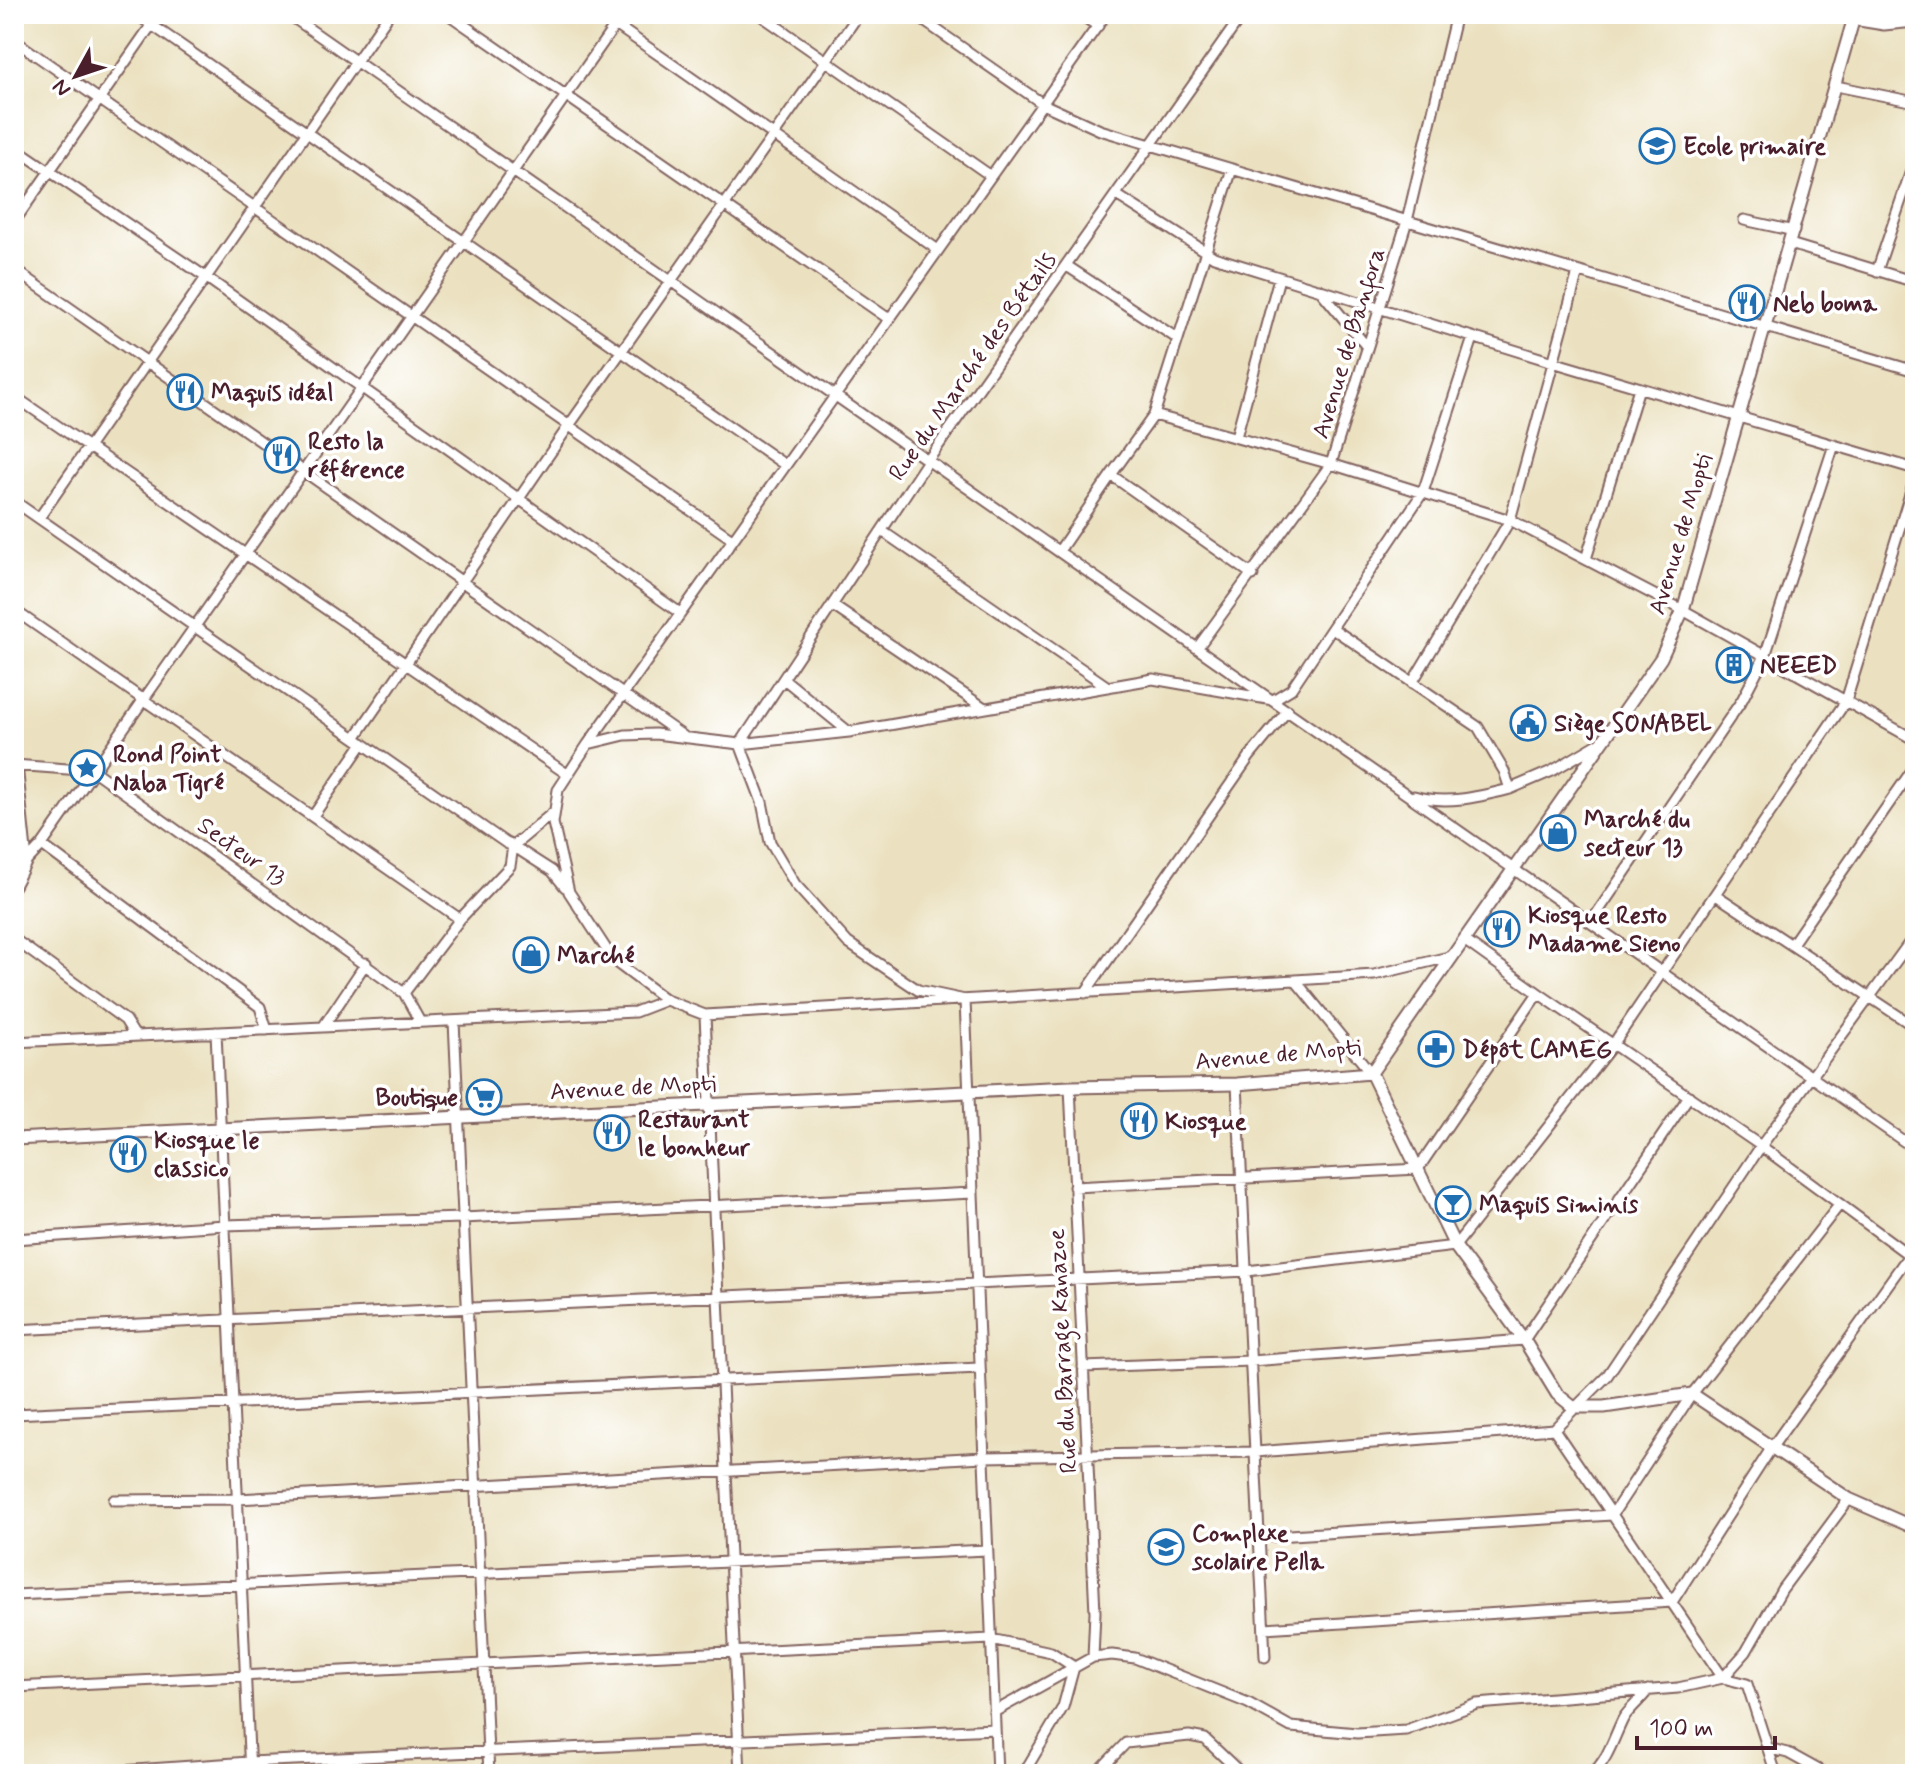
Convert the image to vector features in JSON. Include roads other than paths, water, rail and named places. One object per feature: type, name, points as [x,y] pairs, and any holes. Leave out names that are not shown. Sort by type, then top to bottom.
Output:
[{"type":"street","points":[[136,14],[785,465]]},
{"type":"street","points":[[14,222],[159,14]]},
{"type":"street","points":[[288,14],[1915,1149]]},
{"type":"street","points":[[39,518],[389,14]]},
{"type":"street","points":[[448,14],[889,319]]},
{"type":"street","points":[[600,14],[938,250]]},
{"type":"street","points":[[14,886],[27,861],[42,845],[623,14]]},
{"type":"street","points":[[759,14],[991,176]]},
{"type":"street","points":[[313,816],[407,663],[568,427],[859,14]]},
{"type":"street","points":[[914,14],[1043,104],[1100,130],[1915,371]]},
{"type":"street","points":[[1079,14],[1098,26]]},
{"type":"street","points":[[569,892],[555,836],[558,790],[567,774],[1106,14]]},
{"type":"street","name":"Rue du Marché des Bétails","points":[[740,744],[929,459],[1118,196],[1243,14]]},
{"type":"street","name":"Avenue de Banfora","points":[[1198,647],[1331,464],[1407,221],[1456,14]]},
{"type":"street","points":[[1854,17],[1884,25],[1914,20]]},
{"type":"street","name":"Avenue de Mopti","points":[[14,1139],[1070,1087],[1237,1084],[1371,1073],[1661,658],[1683,610],[1854,17]]},
{"type":"street","points":[[14,40],[732,539]]},
{"type":"street","points":[[1836,86],[1915,102]]},
{"type":"street","points":[[14,147],[207,278],[680,613]]},
{"type":"street","points":[[1877,271],[1915,159]]},
{"type":"street","points":[[1059,551],[1154,415],[1232,169]]},
{"type":"street","points":[[1118,196],[1206,251],[1279,278],[1915,469]]},
{"type":"street","points":[[1744,220],[1794,231]]},
{"type":"street","points":[[1790,244],[1915,282]]},
{"type":"street","points":[[1067,266],[1178,339]]},
{"type":"street","points":[[14,269],[686,738]]},
{"type":"street","points":[[1412,683],[1510,520],[1556,363],[1578,272]]},
{"type":"street","points":[[1236,437],[1279,278]]},
{"type":"street","points":[[1319,289],[1367,347]]},
{"type":"street","points":[[588,744],[625,735],[740,744],[849,732],[1153,679],[1273,700],[1291,689],[1423,492],[1473,338]]},
{"type":"street","points":[[1586,559],[1639,388]]},
{"type":"street","points":[[14,396],[567,774]]},
{"type":"street","points":[[1154,415],[1331,464],[1510,520],[1683,610],[1915,740]]},
{"type":"street","points":[[1591,922],[1742,700],[1765,656],[1834,445]]},
{"type":"street","points":[[1111,475],[1253,575]]},
{"type":"street","points":[[14,1330],[229,1317],[1247,1271],[1455,1246],[1614,1043],[1846,701],[1915,478]]},
{"type":"street","points":[[14,501],[552,871],[614,961],[666,1000],[705,1015],[1374,975],[1453,956]]},
{"type":"street","points":[[882,531],[1108,687]]},
{"type":"street","points":[[833,606],[983,707]]},
{"type":"street","points":[[14,610],[460,919]]},
{"type":"street","points":[[1332,628],[1478,727],[1504,771],[1510,789]]},
{"type":"street","points":[[784,679],[849,732]]},
{"type":"street","points":[[1085,993],[1250,756],[1288,710]]},
{"type":"street","points":[[1407,794],[1428,800],[1470,799],[1510,789],[1552,771],[1603,740]]},
{"type":"street","points":[[740,744],[762,802],[770,842],[795,884],[848,943],[918,990],[965,1000]]},
{"type":"street","points":[[27,861],[16,765],[94,771]]},
{"type":"street","points":[[1792,944],[1915,766]]},
{"type":"street","name":"Secteur 13","points":[[94,771],[366,963],[404,993],[420,1022]]},
{"type":"street","points":[[404,993],[460,919],[510,866],[513,846],[555,811]]},
{"type":"street","points":[[42,845],[260,1007],[267,1030]]},
{"type":"street","points":[[1716,895],[1915,1027]]},
{"type":"street","points":[[114,1500],[237,1499],[983,1457],[1256,1452],[1554,1429],[1607,1376],[1761,1146],[1915,935]]},
{"type":"street","points":[[14,939],[125,1020],[135,1036]]},
{"type":"street","points":[[1464,940],[1840,1204],[1912,1251],[1772,1447],[1672,1602]]},
{"type":"street","points":[[323,1027],[366,963]]},
{"type":"street","points":[[1295,980],[1371,1073],[1455,1246],[1524,1340],[1557,1394],[1573,1407],[1604,1407],[1692,1394],[1849,1499],[1915,1528]]},
{"type":"street","points":[[1418,1169],[1538,993]]},
{"type":"street","points":[[14,1042],[635,1012],[666,1000]]},
{"type":"street","points":[[965,1000],[997,1774]]},
{"type":"street","points":[[705,1015],[740,1774]]},
{"type":"street","points":[[454,1021],[489,1774]]},
{"type":"street","points":[[216,1032],[250,1774]]},
{"type":"street","points":[[1237,1084],[1265,1657]]},
{"type":"street","name":"Rue du Barrage Kanazoe","points":[[1070,1087],[1095,1612],[1093,1657]]},
{"type":"street","points":[[1524,1340],[1689,1096]]},
{"type":"street","points":[[1074,1187],[1243,1181],[1418,1169]]},
{"type":"street","points":[[14,1239],[225,1225],[463,1218],[713,1203],[973,1193]]},
{"type":"street","points":[[1612,1515],[1692,1394],[1840,1204]]},
{"type":"street","points":[[1083,1367],[1251,1361],[1524,1340]]},
{"type":"street","points":[[14,1414],[979,1368]]},
{"type":"street","points":[[1554,1429],[1723,1678]]},
{"type":"street","points":[[1723,1678],[1746,1652],[1782,1589],[1849,1499]]},
{"type":"street","points":[[1259,1537],[1612,1515]]},
{"type":"street","points":[[14,1595],[987,1550]]},
{"type":"street","points":[[1264,1628],[1672,1602]]},
{"type":"street","points":[[14,1687],[991,1639],[1051,1652],[1074,1667]]},
{"type":"street","points":[[994,1712],[1093,1657],[1135,1658],[1271,1713],[1291,1727],[1357,1733],[1406,1730],[1477,1704],[1700,1685],[1723,1678],[1747,1684],[1776,1774]]},
{"type":"street","points":[[1030,1771],[1063,1707],[1074,1667]]},
{"type":"street","points":[[1592,1774],[1602,1765],[1624,1716],[1635,1708],[1648,1690]]},
{"type":"street","points":[[78,1774],[249,1762],[739,1743],[995,1729]]},
{"type":"street","points":[[1096,1774],[1126,1743],[1189,1736],[1205,1739],[1242,1774]]},
{"type":"street","points":[[1767,1748],[1788,1753],[1826,1774]]},
{"type":"place","name":"Ecole primaire","points":[[1657,146]]},
{"type":"place","name":"Neb boma","points":[[1747,303]]},
{"type":"place","name":"Maquis idéal","points":[[185,392]]},
{"type":"place","name":"Resto la référence","points":[[282,455]]},
{"type":"place","name":"NEEED","points":[[1734,665]]},
{"type":"place","name":"Siège SONABEL","points":[[1528,723]]},
{"type":"place","name":"Rond Point Naba Tigré","points":[[87,768]]},
{"type":"place","name":"Marché du secteur 13","points":[[1558,833]]},
{"type":"place","name":"Kiosque Resto Madame Sieno","points":[[1502,929]]},
{"type":"place","name":"Marché","points":[[531,955]]},
{"type":"place","name":"Dépôt CAMEG","points":[[1436,1049]]},
{"type":"place","name":"Boutique","points":[[484,1097]]},
{"type":"place","name":"Kiosque","points":[[1139,1121]]},
{"type":"place","name":"Restaurant le bonheur","points":[[612,1133]]},
{"type":"place","name":"Kiosque le classico","points":[[128,1154]]},
{"type":"place","name":"Maquis Siminis","points":[[1453,1204]]},
{"type":"place","name":"Complexe scolaire Pella","points":[[1166,1547]]}]
